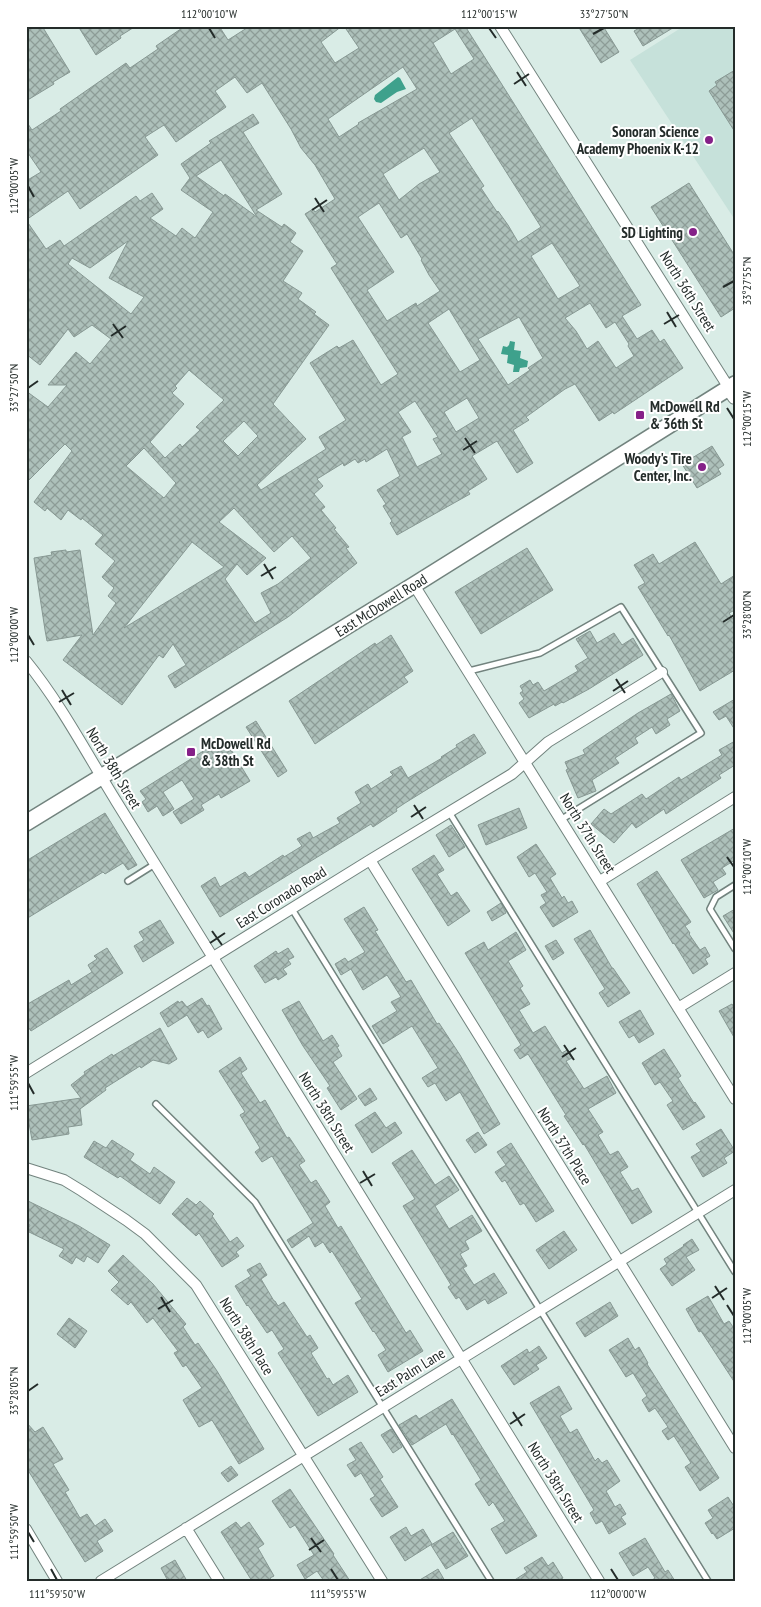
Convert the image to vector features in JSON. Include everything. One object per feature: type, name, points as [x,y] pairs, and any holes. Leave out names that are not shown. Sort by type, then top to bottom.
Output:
[{"type":"main road","name":"East McDowell Road","points":[[26,823],[733,390]]},
{"type":"street","name":"North 36th Street","points":[[500,26],[733,390]]},
{"type":"street","name":"North 37th Street","points":[[414,585],[735,1099]]},
{"type":"street","name":"North 38th Street","points":[[26,661],[42,680],[154,864],[600,1581]]},
{"type":"street","name":"East Coronado Road","points":[[26,1073],[291,908],[512,774],[548,742],[662,672]]},
{"type":"street","points":[[600,881],[735,797]]},
{"type":"street","name":"North 37th Place","points":[[370,860],[735,1448]]},
{"type":"street","points":[[678,1008],[735,973]]},
{"type":"street","name":"North 38th Place","points":[[26,1168],[64,1180],[82,1191],[145,1234],[184,1271],[215,1313],[382,1581]]},
{"type":"street","name":"East Palm Lane","points":[[101,1581],[735,1190]]},
{"type":"street","points":[[186,1528],[219,1581]]},
{"type":"street","points":[[26,1529],[57,1581]]},
{"type":"lane","points":[[469,671],[540,654],[621,607],[701,733],[562,820]]},
{"type":"lane","points":[[450,812],[735,1272]]},
{"type":"lane","points":[[128,881],[154,864]]},
{"type":"lane","points":[[735,886],[716,897],[710,909],[735,949]]},
{"type":"lane","points":[[291,908],[708,1581]]},
{"type":"lane","points":[[156,1104],[255,1202],[491,1581]]},
{"type":"shaded area","name":"Sonoran Science Academy Phoenix K-12","points":[[684,26],[735,26],[735,220],[630,60]]},
{"type":"shaded area","points":[[398,77],[406,89],[397,92],[381,103],[376,102],[374,99],[375,95]]},
{"type":"shaded area","points":[[510,341],[515,342],[514,350],[521,351],[520,358],[528,361],[527,367],[520,368],[519,372],[513,372],[514,365],[507,363],[508,355],[501,354],[503,346],[507,347]]},
{"type":"building","points":[[26,26],[42,26],[70,72],[26,101]]},
{"type":"building","points":[[78,26],[136,26],[96,55]]},
{"type":"building","points":[[185,26],[219,26],[228,40],[250,26],[342,26],[321,42],[335,63],[359,48],[344,26],[465,26],[641,305],[622,316],[637,339],[652,330],[660,342],[664,339],[683,368],[614,414],[613,412],[599,421],[575,384],[565,389],[526,417],[529,420],[513,430],[533,463],[517,473],[497,441],[472,456],[487,479],[468,491],[470,494],[397,535],[390,523],[392,521],[383,506],[386,504],[377,490],[400,476],[387,449],[366,462],[365,459],[358,463],[355,459],[344,466],[343,463],[317,479],[323,486],[314,494],[325,507],[321,510],[349,547],[346,548],[357,563],[288,617],[175,688],[168,676],[186,665],[173,644],[163,658],[159,655],[122,705],[63,660],[82,635],[47,641],[45,630],[34,558],[52,555],[51,552],[80,550],[93,635],[116,603],[108,596],[114,588],[102,577],[115,561],[95,544],[103,535],[82,518],[81,520],[68,510],[61,520],[47,508],[45,511],[34,502],[72,451],[65,444],[26,483],[26,391],[48,407],[67,385],[48,385],[76,352],[90,364],[111,339],[92,325],[74,337],[68,329],[40,365],[26,354],[26,220],[26,181],[41,172],[26,150],[26,121],[32,130],[126,63],[130,68],[158,49],[156,46]],"holes":[[[455,29],[474,59],[451,74],[433,43]],[[403,67],[417,89],[339,137],[328,119]],[[235,77],[247,93],[262,83],[301,148],[315,165],[335,199],[315,212],[313,209],[305,214],[337,264],[331,268],[398,374],[381,385],[353,340],[339,348],[337,346],[310,363],[346,420],[319,437],[326,449],[261,490],[257,485],[306,439],[273,404],[329,325],[314,314],[316,312],[298,299],[302,293],[283,281],[303,251],[290,242],[296,233],[284,224],[282,227],[256,210],[282,194],[243,132],[259,123],[253,114],[209,141],[211,143],[181,164],[190,178],[181,190],[213,212],[195,238],[182,228],[176,236],[150,218],[163,209],[152,193],[140,201],[136,196],[64,246],[60,240],[46,249],[26,220],[68,191],[80,209],[158,155],[145,137],[164,125],[176,142],[226,107],[215,91]],[[472,118],[541,227],[518,242],[508,225],[481,188],[484,186],[449,133]],[[424,148],[440,172],[419,184],[399,200],[383,174]],[[221,160],[257,217],[225,194],[224,196],[196,176]],[[379,203],[401,238],[407,234],[429,275],[440,291],[417,306],[416,303],[387,321],[367,290],[394,272],[358,217]],[[128,241],[109,278],[144,297],[131,314],[68,264],[72,258],[90,268]],[[552,243],[580,286],[558,299],[531,256]],[[590,303],[606,328],[615,322],[634,356],[616,368],[598,341],[587,349],[565,318]],[[449,309],[480,360],[460,372],[428,323]],[[519,317],[543,358],[528,368],[530,370],[508,385],[478,339]],[[189,370],[224,400],[196,427],[200,430],[182,447],[180,444],[165,458],[150,442],[184,404],[172,393],[177,388],[175,386]],[[467,398],[479,418],[456,432],[444,412]],[[415,401],[438,437],[433,439],[442,454],[417,467],[402,437],[411,432],[398,412]],[[244,421],[258,436],[238,456],[223,441]],[[144,448],[176,483],[164,498],[126,466]],[[234,508],[274,552],[292,536],[311,558],[278,584],[261,593],[271,613],[255,623],[225,579],[237,564],[247,575],[266,558],[219,522]],[[192,542],[224,567],[124,628]]]},
{"type":"building","points":[[578,26],[603,26],[619,52],[601,63]]},
{"type":"building","points":[[643,26],[676,26],[643,46],[634,31]]},
{"type":"building","points":[[735,70],[735,132],[709,91],[717,85],[715,82]]},
{"type":"building","name":"SD Lighting","points":[[689,183],[735,256],[735,308],[721,317],[651,207]]},
{"type":"building","name":"Woody's Tire Center, Inc.","points":[[712,446],[724,465],[718,469],[721,474],[697,488],[682,464]]},
{"type":"building","points":[[695,542],[721,584],[735,575],[735,610],[729,613],[735,622],[735,670],[700,691],[669,635],[638,587],[645,583],[634,565],[653,554],[659,564]]},
{"type":"building","points":[[527,548],[553,590],[481,634],[455,592]]},
{"type":"building","points":[[590,631],[597,643],[614,633],[622,645],[633,638],[643,655],[589,689],[563,703],[555,706],[554,704],[529,718],[519,703],[524,699],[520,693],[523,691],[520,686],[530,680],[533,685],[538,682],[544,691],[578,671],[575,666],[588,658],[576,639]]},
{"type":"building","points":[[391,635],[413,671],[404,677],[408,682],[315,744],[289,701],[375,643],[376,645]]},
{"type":"building","points":[[671,694],[680,711],[667,719],[670,725],[656,734],[652,727],[635,738],[638,743],[615,758],[619,763],[592,780],[596,791],[578,798],[566,770],[568,769],[565,762],[585,754],[583,750],[638,713]]},
{"type":"building","points":[[735,699],[735,730],[726,716],[719,720],[713,712]]},
{"type":"building","points":[[256,721],[287,771],[278,777],[246,727]]},
{"type":"building","points":[[474,734],[486,753],[405,803],[396,809],[397,811],[373,827],[371,824],[220,917],[201,886],[215,877],[220,887],[245,872],[249,877],[283,855],[284,857],[302,846],[297,839],[310,832],[313,838],[340,823],[337,818],[361,803],[355,792],[368,784],[371,789],[393,775],[390,772],[401,766],[408,778],[442,758],[457,747],[456,745]]},
{"type":"building","points":[[224,738],[250,781],[221,798],[219,794],[201,805],[204,810],[181,824],[173,812],[194,799],[182,780],[163,792],[174,809],[163,816],[157,806],[148,812],[142,802],[146,799],[140,791]]},
{"type":"building","points":[[735,741],[735,765],[719,775],[721,778],[666,814],[664,809],[636,828],[632,823],[614,843],[591,824],[604,809],[611,814],[642,794],[646,799],[679,777],[681,780],[722,755],[719,750]]},
{"type":"building","points":[[519,808],[527,828],[486,845],[478,825]]},
{"type":"building","points":[[105,813],[137,865],[128,870],[123,863],[105,874],[103,872],[26,919],[26,861]]},
{"type":"building","points":[[451,825],[465,847],[449,857],[436,835]]},
{"type":"building","points":[[735,828],[735,860],[722,868],[726,874],[713,882],[718,890],[704,898],[681,860]]},
{"type":"building","points":[[536,844],[556,874],[550,878],[562,898],[564,896],[568,903],[572,901],[578,912],[553,927],[540,907],[546,903],[541,895],[547,892],[535,873],[529,877],[517,857]]},
{"type":"building","points":[[434,855],[444,870],[437,874],[451,896],[457,892],[470,911],[448,926],[412,869]]},
{"type":"building","points":[[657,871],[691,922],[685,926],[689,934],[700,950],[705,947],[710,956],[705,959],[708,964],[693,974],[637,884]]},
{"type":"building","points":[[501,903],[506,913],[492,921],[487,912]]},
{"type":"building","points":[[364,907],[378,930],[375,931],[406,982],[411,980],[437,1024],[439,1023],[460,1055],[500,1124],[484,1134],[460,1092],[446,1101],[435,1083],[428,1087],[422,1078],[438,1068],[412,1026],[383,1044],[372,1026],[397,1011],[391,1002],[401,997],[387,975],[363,990],[351,969],[341,975],[335,964],[345,958],[348,962],[365,952],[344,919]]},
{"type":"building","points":[[735,909],[735,935],[723,916]]},
{"type":"building","points":[[160,920],[174,943],[143,962],[134,946],[144,940],[139,932]]},
{"type":"building","points":[[590,930],[612,968],[630,993],[608,1007],[599,993],[605,989],[574,939]]},
{"type":"building","points":[[516,932],[526,950],[508,961],[523,986],[520,988],[530,1004],[519,1010],[533,1033],[545,1026],[562,1053],[567,1050],[572,1058],[566,1061],[584,1089],[607,1076],[616,1093],[588,1109],[603,1132],[598,1135],[610,1155],[618,1151],[628,1167],[620,1172],[632,1191],[638,1188],[652,1212],[632,1224],[584,1144],[564,1116],[566,1115],[528,1054],[520,1059],[514,1050],[521,1045],[465,953],[484,942],[488,950]]},
{"type":"building","points":[[556,940],[564,953],[553,960],[545,946]]},
{"type":"building","points":[[107,948],[123,973],[31,1031],[26,1024],[26,1005],[69,980],[71,985],[92,972],[88,965],[97,959],[94,956]]},
{"type":"building","points":[[288,948],[294,957],[288,960],[291,964],[283,969],[287,974],[278,980],[276,977],[265,983],[254,966],[276,951],[278,954]]},
{"type":"building","points":[[202,998],[207,1006],[209,1005],[222,1029],[208,1038],[203,1030],[198,1033],[187,1015],[168,1027],[160,1013],[178,1001],[179,1003],[182,1001],[187,1007]]},
{"type":"building","points":[[299,1001],[323,1041],[332,1035],[339,1046],[337,1047],[342,1056],[333,1062],[357,1099],[341,1110],[327,1088],[330,1086],[282,1010]]},
{"type":"building","points":[[732,1004],[735,1009],[735,1039],[719,1011]]},
{"type":"building","points":[[640,1010],[654,1034],[639,1043],[634,1035],[629,1038],[619,1022]]},
{"type":"building","points":[[160,1028],[177,1059],[169,1064],[153,1060],[105,1088],[106,1090],[80,1109],[82,1125],[68,1127],[69,1134],[32,1140],[26,1106],[81,1098],[71,1085],[85,1074],[84,1072],[112,1054],[113,1056]]},
{"type":"building","points":[[664,1049],[681,1076],[678,1078],[705,1117],[683,1130],[667,1105],[673,1101],[660,1082],[655,1085],[642,1063]]},
{"type":"building","points":[[240,1057],[247,1069],[241,1073],[260,1103],[265,1100],[287,1138],[289,1137],[305,1161],[299,1165],[311,1183],[316,1180],[330,1202],[325,1206],[338,1228],[341,1226],[406,1333],[410,1330],[423,1351],[388,1372],[378,1355],[386,1350],[355,1303],[362,1299],[332,1251],[330,1253],[323,1242],[315,1247],[309,1236],[292,1248],[287,1240],[313,1223],[272,1156],[262,1162],[255,1152],[260,1148],[240,1115],[245,1112],[219,1071]]},
{"type":"building","points":[[370,1088],[377,1099],[365,1106],[358,1096]]},
{"type":"building","points":[[375,1112],[386,1128],[395,1122],[402,1133],[372,1153],[355,1125]]},
{"type":"building","points":[[721,1129],[735,1151],[724,1158],[727,1163],[703,1177],[691,1157],[701,1151],[696,1144]]},
{"type":"building","points":[[478,1132],[487,1145],[475,1153],[466,1140]]},
{"type":"building","points":[[112,1140],[134,1154],[130,1160],[150,1174],[154,1167],[175,1182],[160,1204],[120,1176],[118,1178],[84,1157],[94,1141],[106,1148]]},
{"type":"building","points":[[511,1143],[554,1211],[536,1222],[524,1203],[520,1205],[505,1180],[502,1182],[495,1172],[506,1165],[497,1152]]},
{"type":"building","points":[[412,1150],[435,1185],[449,1176],[459,1190],[435,1206],[449,1229],[472,1215],[482,1231],[465,1241],[469,1249],[460,1254],[467,1266],[463,1268],[474,1285],[494,1273],[507,1293],[488,1304],[485,1299],[467,1310],[459,1297],[456,1299],[448,1287],[451,1285],[403,1206],[415,1199],[392,1163]]},
{"type":"building","points":[[187,1198],[196,1205],[200,1201],[214,1214],[212,1216],[230,1242],[237,1237],[244,1246],[236,1252],[239,1256],[222,1267],[199,1233],[196,1236],[172,1214]]},
{"type":"building","points":[[26,1200],[79,1226],[110,1245],[98,1263],[87,1256],[84,1262],[76,1257],[72,1264],[59,1256],[64,1249],[27,1231],[30,1225],[26,1223]]},
{"type":"building","points":[[564,1231],[577,1250],[549,1269],[536,1250]]},
{"type":"building","points":[[692,1239],[699,1250],[686,1257],[695,1270],[672,1286],[660,1269],[667,1264],[664,1259]]},
{"type":"building","points":[[123,1255],[153,1284],[186,1324],[183,1327],[195,1345],[198,1343],[217,1371],[264,1449],[239,1464],[212,1420],[199,1427],[183,1400],[202,1388],[186,1365],[183,1367],[174,1353],[178,1351],[153,1318],[147,1323],[131,1302],[128,1305],[111,1290],[119,1282],[108,1271]]},
{"type":"building","points":[[260,1263],[267,1275],[261,1279],[274,1301],[278,1306],[284,1302],[307,1337],[310,1335],[318,1348],[311,1353],[327,1379],[329,1378],[333,1385],[348,1375],[358,1392],[318,1416],[278,1353],[284,1349],[272,1330],[267,1333],[235,1286],[251,1276],[247,1270]]},
{"type":"building","points":[[708,1296],[724,1324],[729,1321],[735,1330],[735,1383],[701,1331],[699,1332],[686,1309]]},
{"type":"building","points":[[610,1302],[618,1316],[585,1337],[576,1323]]},
{"type":"building","points":[[69,1318],[87,1331],[75,1348],[57,1334]]},
{"type":"building","points":[[628,1338],[635,1350],[639,1347],[647,1364],[719,1478],[700,1491],[685,1467],[691,1463],[674,1436],[668,1440],[662,1431],[668,1427],[655,1408],[649,1412],[642,1400],[647,1396],[633,1373],[626,1377],[609,1350]]},
{"type":"building","points":[[539,1346],[547,1358],[536,1365],[539,1369],[514,1385],[501,1366],[527,1349],[529,1353]]},
{"type":"building","points":[[559,1386],[572,1409],[560,1416],[570,1433],[577,1429],[595,1461],[598,1458],[602,1463],[607,1460],[620,1481],[606,1491],[615,1507],[620,1504],[626,1514],[621,1517],[626,1524],[609,1534],[602,1521],[596,1524],[590,1513],[594,1510],[530,1403]]},
{"type":"building","points":[[452,1399],[537,1536],[506,1554],[491,1529],[505,1521],[493,1502],[489,1506],[475,1484],[481,1480],[446,1424],[412,1445],[399,1425],[416,1415],[419,1419]]},
{"type":"building","points":[[26,1422],[35,1432],[43,1427],[63,1459],[53,1464],[69,1490],[65,1492],[80,1518],[87,1514],[95,1526],[105,1519],[113,1531],[97,1541],[103,1551],[85,1562],[26,1467]]},
{"type":"building","points":[[391,1429],[402,1447],[393,1453],[381,1435]]},
{"type":"building","points":[[361,1442],[383,1477],[380,1479],[398,1507],[382,1517],[370,1499],[375,1496],[361,1473],[355,1477],[347,1465],[356,1460],[349,1449]]},
{"type":"building","points":[[231,1466],[238,1475],[228,1482],[221,1473]]},
{"type":"building","points":[[290,1489],[350,1581],[324,1581],[317,1571],[305,1579],[297,1565],[314,1555],[295,1525],[290,1528],[272,1501]]},
{"type":"building","points":[[728,1497],[735,1508],[735,1528],[717,1539],[705,1523],[713,1518],[708,1510]]},
{"type":"building","points":[[236,1522],[241,1528],[249,1522],[264,1544],[258,1548],[274,1576],[270,1578],[272,1581],[252,1581],[221,1532]]},
{"type":"building","points":[[406,1527],[411,1536],[423,1529],[432,1544],[405,1561],[390,1537]]},
{"type":"building","points":[[453,1532],[468,1556],[446,1569],[431,1545]]},
{"type":"building","points":[[645,1538],[665,1572],[668,1570],[675,1581],[651,1581],[655,1578],[648,1567],[633,1576],[619,1553]]},
{"type":"building","points":[[542,1557],[548,1566],[553,1562],[563,1578],[558,1581],[513,1581],[527,1572],[524,1568]]},
{"type":"building","points":[[175,1560],[187,1581],[168,1581],[161,1568]]},
{"type":"building","points":[[438,1569],[445,1581],[418,1581]]},
{"type":"place","name":"Sonoran Science Academy Phoenix K-12","points":[[709,140]]},
{"type":"place","name":"SD Lighting","points":[[693,232]]},
{"type":"place","name":"McDowell Rd & 36th St","points":[[640,415]]},
{"type":"place","name":"Woody's Tire Center, Inc.","points":[[702,467]]},
{"type":"place","name":"McDowell Rd & 38th St","points":[[191,752]]}]
